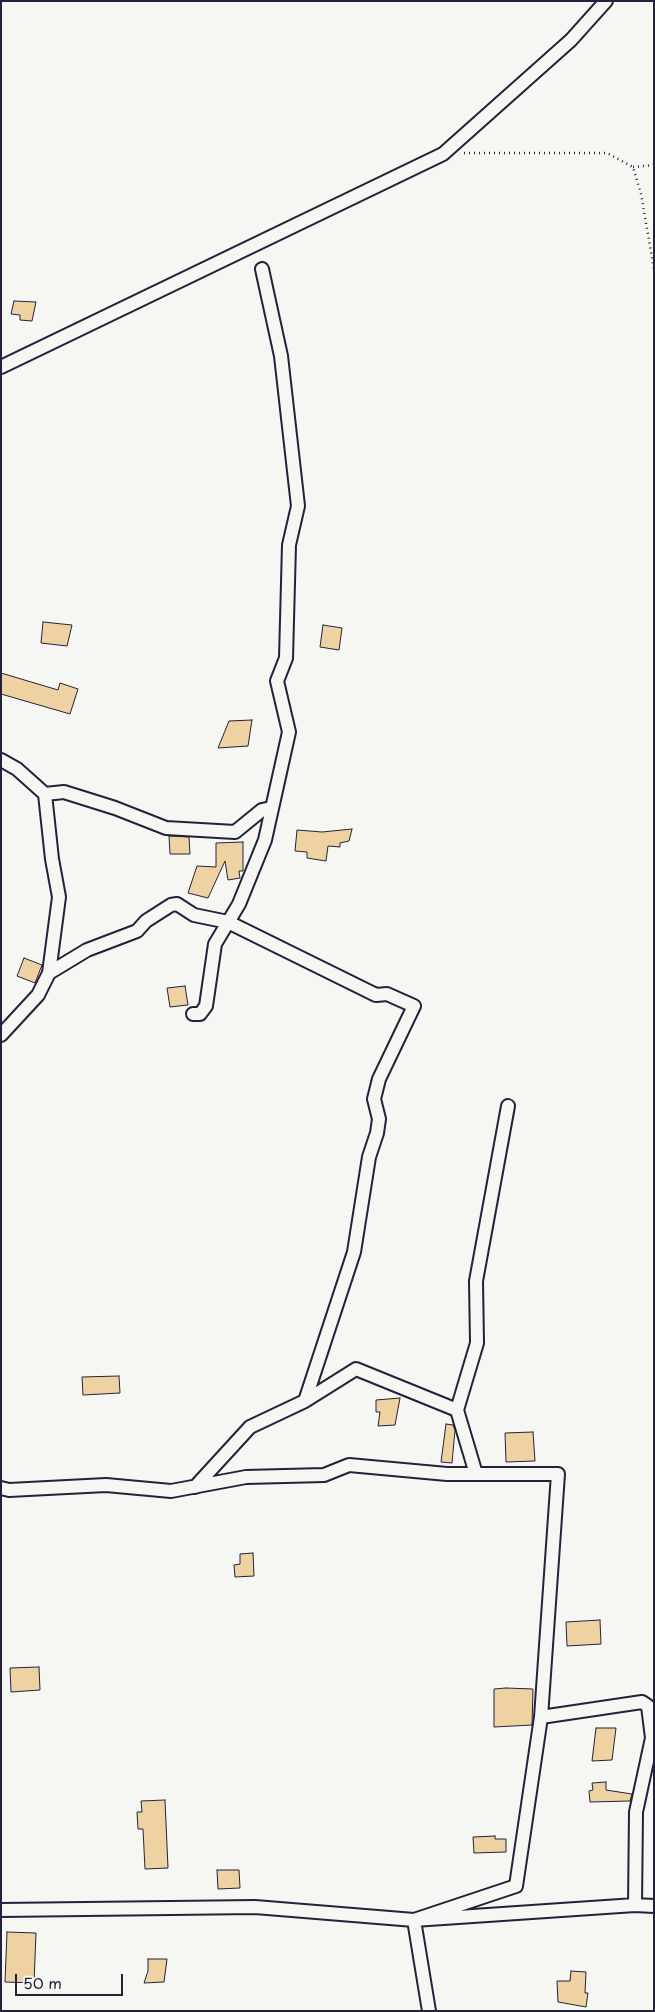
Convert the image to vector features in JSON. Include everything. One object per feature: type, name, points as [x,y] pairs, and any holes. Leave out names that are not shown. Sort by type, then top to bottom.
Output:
[{"type":"street","points":[[1,367],[443,154],[571,40],[606,1]]},
{"type":"street","points":[[194,1014],[200,1014],[206,1006],[215,944],[239,904],[265,840],[289,732],[278,681],[286,658],[289,545],[298,506],[281,356],[262,269]]},
{"type":"street","points":[[1,760],[17,768],[46,794],[52,859],[59,898],[49,973],[38,995],[1,1035]]},
{"type":"street","points":[[46,794],[64,792],[115,808],[166,828],[235,832],[262,810],[271,808]]},
{"type":"street","points":[[49,973],[87,950],[137,931],[146,921],[171,905],[177,904],[194,915],[228,922],[368,992],[376,995],[387,994],[414,1006],[379,1079],[374,1099],[379,1119],[377,1134],[369,1156],[354,1252],[305,1401]]},
{"type":"street","points":[[476,1474],[457,1410],[477,1343],[476,1281],[508,1106]]},
{"type":"street","points":[[194,1487],[250,1427],[305,1401],[356,1369],[457,1410]]},
{"type":"street","points":[[1,1488],[9,1490],[106,1485],[171,1491],[246,1477],[324,1474],[349,1466],[447,1474],[558,1474],[542,1717],[516,1886],[414,1920]]},
{"type":"street","points":[[542,1717],[642,1702],[648,1706],[652,1738],[636,1812],[635,1905]]},
{"type":"street","points":[[1,1910],[255,1907],[414,1920],[635,1905],[654,1906]]},
{"type":"street","points":[[414,1920],[429,2011]]},
{"type":"path","points":[[443,154],[607,153],[633,167],[654,165]]},
{"type":"path","points":[[633,167],[642,194],[654,268]]},
{"type":"building","points":[[14,301],[36,302],[32,321],[20,320],[20,315],[11,314]]},
{"type":"building","points":[[43,622],[72,625],[67,646],[41,643]]},
{"type":"building","points":[[323,625],[342,628],[339,650],[320,647]]},
{"type":"building","points":[[1,673],[58,690],[60,683],[78,689],[70,714],[1,694]]},
{"type":"building","points":[[252,720],[248,746],[218,748],[229,721]]},
{"type":"building","points":[[352,829],[349,841],[340,843],[340,847],[328,846],[326,861],[307,858],[307,852],[295,851],[297,830],[322,832]]},
{"type":"building","points":[[169,836],[189,837],[190,854],[170,854]]},
{"type":"building","points":[[243,842],[243,871],[239,871],[240,878],[228,880],[225,861],[208,898],[188,893],[197,866],[216,867],[216,843]]},
{"type":"building","points":[[24,958],[42,965],[35,983],[17,976]]},
{"type":"building","points":[[185,986],[188,1005],[170,1007],[167,988]]},
{"type":"building","points":[[119,1376],[120,1393],[83,1395],[82,1377]]},
{"type":"building","points":[[400,1398],[395,1425],[378,1426],[380,1412],[376,1412],[376,1400]]},
{"type":"building","points":[[446,1424],[453,1425],[455,1430],[452,1463],[441,1462]]},
{"type":"building","points":[[533,1432],[535,1461],[506,1462],[505,1433]]},
{"type":"building","points":[[253,1553],[254,1576],[235,1577],[234,1565],[240,1564],[240,1554]]},
{"type":"building","points":[[600,1620],[601,1644],[567,1646],[566,1622]]},
{"type":"building","points":[[39,1667],[40,1690],[11,1692],[10,1668]]},
{"type":"building","points":[[494,1689],[533,1689],[532,1725],[494,1727]]},
{"type":"building","points":[[596,1728],[616,1728],[612,1760],[592,1761]]},
{"type":"building","points":[[606,1782],[606,1790],[632,1794],[630,1801],[590,1802],[589,1791],[593,1790],[592,1783]]},
{"type":"building","points":[[165,1800],[168,1868],[145,1869],[143,1829],[138,1829],[137,1812],[142,1812],[141,1801]]},
{"type":"building","points":[[495,1836],[495,1839],[506,1839],[506,1852],[474,1853],[473,1837]]},
{"type":"building","points":[[217,1870],[239,1870],[240,1888],[218,1889]]},
{"type":"building","points":[[7,1932],[36,1933],[34,1983],[5,1982]]},
{"type":"building","points":[[148,1959],[167,1959],[164,1982],[144,1983],[148,1971]]},
{"type":"building","points":[[571,1971],[586,1972],[585,1993],[588,1993],[586,2007],[558,2002],[557,1981],[570,1981]]}]
